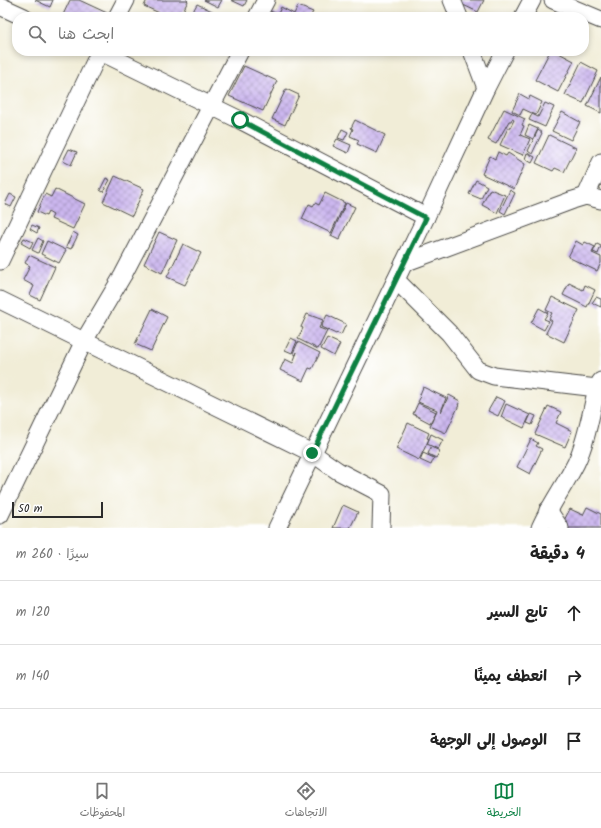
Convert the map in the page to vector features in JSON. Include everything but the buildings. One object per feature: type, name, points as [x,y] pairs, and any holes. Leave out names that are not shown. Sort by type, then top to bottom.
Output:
[{"type":"street","points":[[120,12],[126,0]]},
{"type":"street","points":[[260,12],[266,0]]},
{"type":"street","points":[[452,0],[457,12]]},
{"type":"street","points":[[526,12],[532,0]]},
{"type":"street","points":[[553,0],[582,12]]},
{"type":"street","points":[[0,6],[13,12]]},
{"type":"street","points":[[589,15],[601,20]]},
{"type":"street","points":[[0,262],[98,56]]},
{"type":"street","points":[[110,56],[240,120],[426,218]]},
{"type":"street","points":[[0,515],[84,341],[123,275],[237,56]]},
{"type":"street","points":[[474,56],[486,88]]},
{"type":"street","points":[[277,528],[426,218],[486,88],[503,56]]},
{"type":"street","points":[[404,263],[546,209],[594,198],[601,162]]},
{"type":"street","points":[[396,280],[449,333],[478,370],[494,376],[599,384],[576,462],[548,510],[540,528]]},
{"type":"street","points":[[0,300],[312,453],[338,471],[382,494],[381,528]]},
{"type":"street","points":[[548,510],[560,528]]},
{"type":"route","points":[[240,120],[426,218],[312,453]]}]
